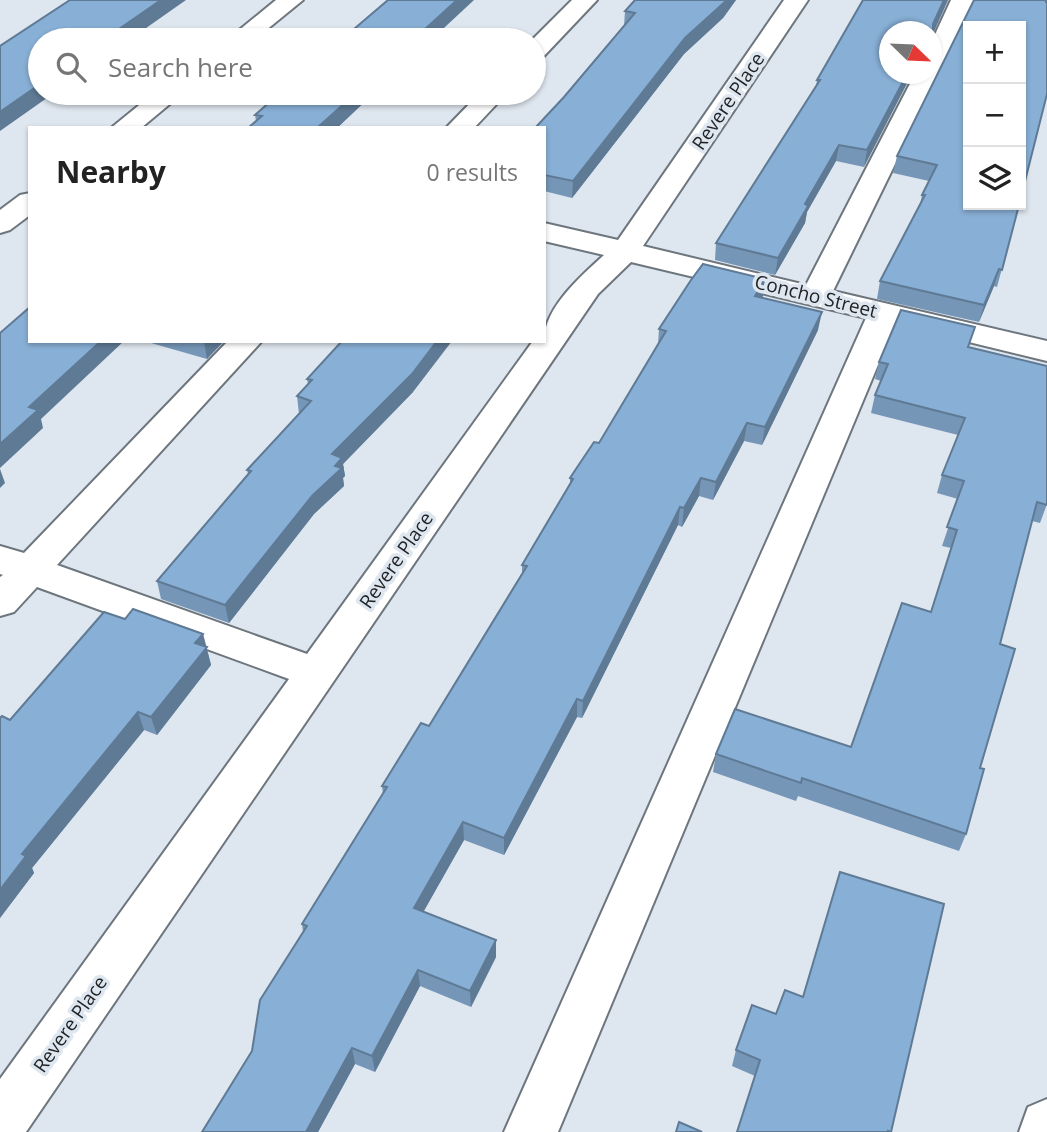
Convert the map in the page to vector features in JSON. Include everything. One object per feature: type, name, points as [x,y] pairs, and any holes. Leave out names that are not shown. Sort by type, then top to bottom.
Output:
[{"type":"street","points":[[255,28],[291,0]]},
{"type":"street","points":[[546,40],[585,0]]},
{"type":"street","name":"Revere Place","points":[[0,1124],[587,288],[626,250],[796,0]]},
{"type":"street","points":[[942,44],[962,0]]},
{"type":"street","points":[[816,296],[923,84]]},
{"type":"street","points":[[127,126],[154,105]]},
{"type":"street","points":[[461,126],[482,105]]},
{"type":"street","points":[[0,224],[28,203]]},
{"type":"street","name":"Concho Street","points":[[546,232],[1047,351]]},
{"type":"street","points":[[531,1132],[884,312]]},
{"type":"street","points":[[0,602],[15,564],[244,343]]},
{"type":"street","points":[[15,564],[316,673]]},
{"type":"street","points":[[1046,1132],[1047,1126]]},
{"type":"building","points":[[70,0],[161,0],[120,28],[28,28],[28,92],[0,112],[0,46]]},
{"type":"building","points":[[388,0],[457,0],[426,28],[355,28]]},
{"type":"building","points":[[635,0],[727,0],[685,38],[573,181],[546,175],[546,126],[537,126],[635,13],[625,11]]},
{"type":"building","points":[[863,0],[944,0],[934,21],[879,21],[879,84],[902,84],[867,150],[839,145],[778,258],[716,243],[820,80],[817,80]]},
{"type":"building","points":[[974,0],[1047,2],[1047,94],[1026,177],[1026,21],[964,21]]},
{"type":"building","points":[[963,22],[963,210],[1018,210],[1002,270],[999,269],[984,305],[880,281],[925,195],[922,195],[937,165],[897,156],[933,84],[942,84],[942,65]]},
{"type":"building","points":[[266,105],[343,105],[319,126],[250,126],[262,116],[255,115]]},
{"type":"building","points":[[703,264],[765,279],[755,296],[822,312],[765,427],[747,423],[716,482],[701,478],[684,508],[680,507],[583,701],[577,699],[504,838],[463,822],[414,908],[496,940],[470,991],[418,970],[372,1056],[352,1048],[306,1132],[202,1132],[252,1051],[260,1000],[307,926],[302,924],[387,787],[382,786],[421,723],[429,726],[527,566],[522,565],[573,479],[570,478],[594,442],[599,443],[666,331],[659,329]]},
{"type":"building","points":[[28,309],[28,343],[99,343],[29,407],[38,410],[0,444],[0,333]]},
{"type":"building","points":[[901,310],[975,327],[968,347],[1047,366],[1047,505],[1037,502],[1000,644],[1015,649],[980,768],[984,769],[966,834],[802,778],[801,783],[716,754],[735,709],[851,747],[902,603],[931,612],[957,530],[947,527],[964,481],[942,475],[965,418],[875,395],[888,364],[879,362]]},
{"type":"building","points":[[340,343],[435,343],[412,374],[332,454],[342,458],[335,466],[342,468],[312,496],[225,605],[157,581],[251,471],[247,470],[311,401],[297,396],[312,380],[307,379]]},
{"type":"building","points":[[133,609],[203,634],[195,643],[207,647],[151,717],[138,712],[22,854],[26,856],[0,890],[0,718],[2,716],[10,720],[104,612],[125,619]]},
{"type":"building","points":[[840,872],[944,904],[891,1132],[737,1132],[760,1060],[736,1050],[752,1005],[776,1014],[785,990],[803,997]]},
{"type":"building","points":[[679,1122],[702,1132],[676,1132]]}]
